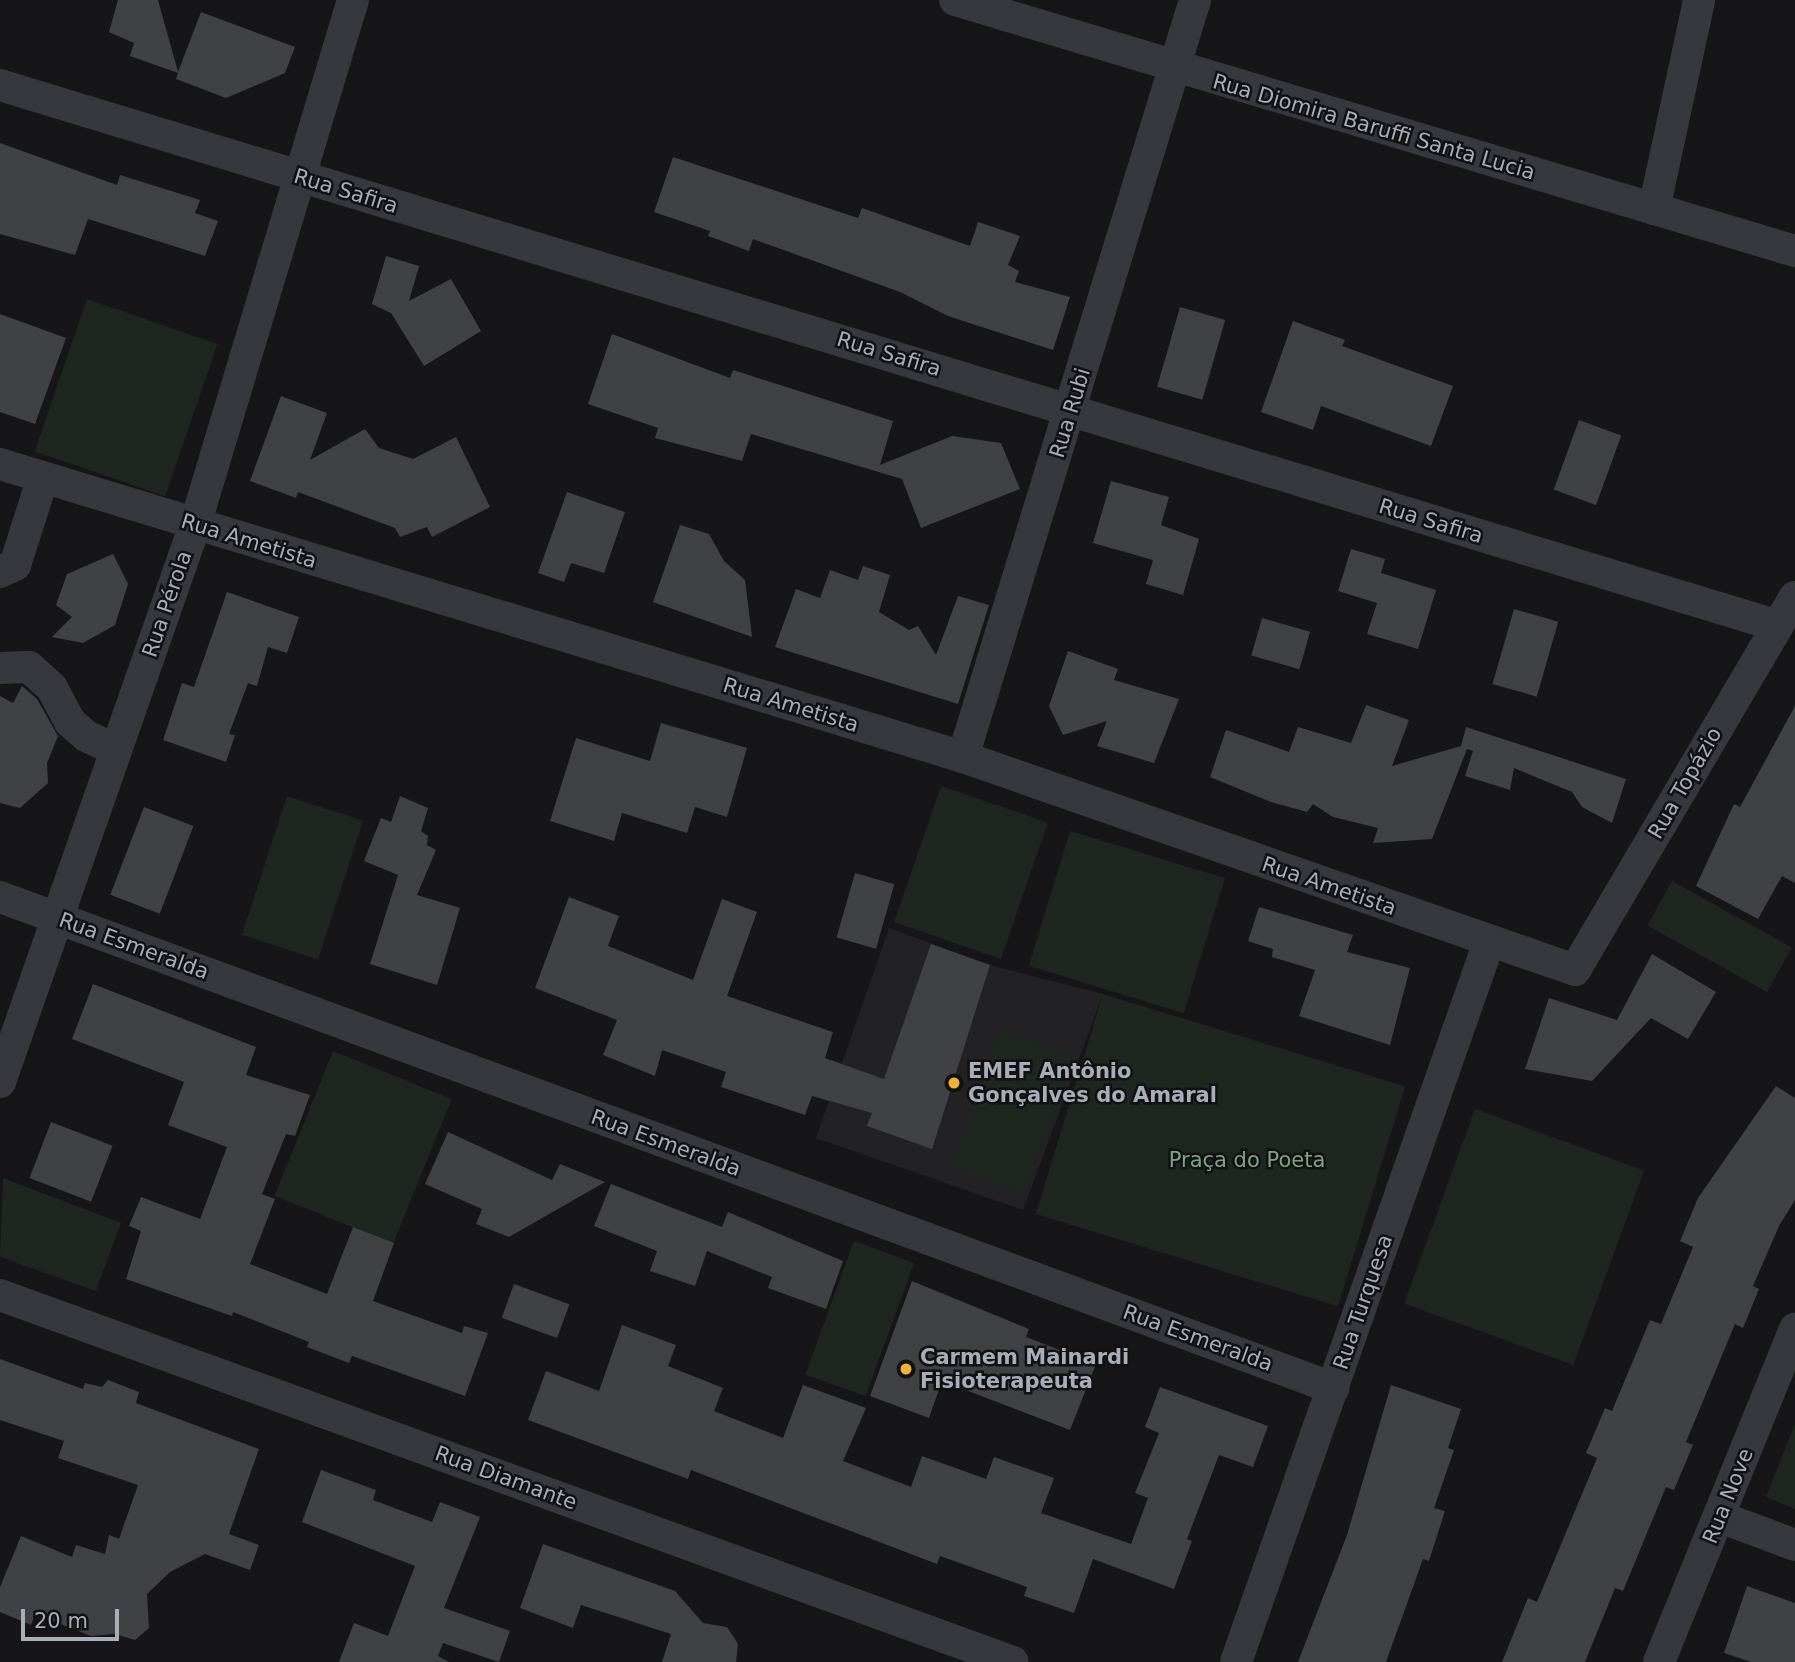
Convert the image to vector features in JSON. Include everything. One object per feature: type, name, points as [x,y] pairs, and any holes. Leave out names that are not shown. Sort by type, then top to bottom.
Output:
[{"type":"street","name":"Rua Pérola","points":[[0,1082],[195,525],[353,0]]},
{"type":"street","name":"Rua Diomira Baruffi Santa Lucia","points":[[955,0],[1174,68],[1795,251]]},
{"type":"street","name":"Rua Rubi","points":[[963,757],[1195,0]]},
{"type":"street","points":[[1654,209],[1699,0]]},
{"type":"street","name":"Rua Safira","points":[[0,85],[1778,626]]},
{"type":"street","name":"Rua Ametista","points":[[0,464],[963,757],[1575,970]]},
{"type":"street","points":[[0,572],[15,565],[43,477]]},
{"type":"street","name":"Rua Topázio","points":[[1575,970],[1795,597]]},
{"type":"street","points":[[0,668],[29,667],[52,688],[70,722],[116,750]]},
{"type":"street","name":"Rua Esmeralda","points":[[0,897],[1332,1388]]},
{"type":"street","name":"Rua Turquesa","points":[[1236,1662],[1489,942]]},
{"type":"street","name":"Rua Diamante","points":[[0,1295],[1013,1662]]},
{"type":"street","name":"Rua Nove","points":[[1658,1662],[1720,1517],[1795,1329]]},
{"type":"street","points":[[1720,1517],[1795,1545]]},
{"type":"shaded area","name":"EMEF Antônio Gonçalves do Amaral","points":[[889,928],[990,965],[1103,994],[1023,1210],[816,1138]]},
{"type":"green space","points":[[87,299],[217,344],[165,496],[35,451]]},
{"type":"green space","points":[[941,786],[1048,823],[1001,959],[894,922]]},
{"type":"green space","points":[[287,796],[363,821],[318,960],[242,935]]},
{"type":"green space","points":[[1070,831],[1225,878],[1184,1013],[1029,966]]},
{"type":"green space","points":[[1672,881],[1792,947],[1767,992],[1647,926]]},
{"type":"green space","name":"Praça do Poeta","points":[[1103,994],[1405,1086],[1338,1306],[1036,1214]]},
{"type":"green space","points":[[1000,1029],[1075,1056],[1025,1195],[949,1168]]},
{"type":"green space","points":[[333,1051],[452,1099],[393,1244],[275,1196]]},
{"type":"green space","points":[[1475,1109],[1644,1171],[1573,1365],[1404,1304]]},
{"type":"green space","points":[[3,1178],[121,1223],[96,1291],[0,1257]]},
{"type":"green space","points":[[854,1241],[914,1263],[866,1396],[805,1374]]},
{"type":"green space","points":[[1795,1424],[1795,1509],[1766,1497]]},
{"type":"building","points":[[118,0],[158,0],[178,72],[201,12],[295,47],[285,73],[226,98],[176,79],[178,73],[130,56],[134,43],[109,32]]},
{"type":"building","points":[[0,143],[117,185],[120,175],[200,200],[195,213],[218,221],[205,256],[88,219],[75,255],[0,234]]},
{"type":"building","points":[[673,157],[858,218],[862,208],[970,246],[978,222],[1020,236],[1008,265],[1019,271],[1015,282],[1070,297],[1053,350],[948,316],[900,292],[753,239],[749,251],[708,236],[710,231],[654,212]]},
{"type":"building","points":[[386,256],[419,266],[409,301],[451,279],[481,331],[424,366],[391,313],[372,304]]},
{"type":"building","points":[[1180,307],[1225,320],[1202,400],[1157,387]]},
{"type":"building","points":[[0,314],[66,338],[35,424],[0,412]]},
{"type":"building","points":[[1293,321],[1345,340],[1342,346],[1453,386],[1431,446],[1321,406],[1313,430],[1261,412]]},
{"type":"building","points":[[612,334],[730,378],[733,370],[893,421],[880,465],[952,436],[1001,443],[1020,489],[921,528],[902,479],[751,434],[742,461],[655,438],[658,428],[588,404]]},
{"type":"building","points":[[281,396],[327,413],[310,460],[365,429],[379,448],[413,459],[456,437],[490,507],[432,537],[427,527],[400,537],[395,528],[298,492],[296,498],[250,481]]},
{"type":"building","points":[[1579,420],[1621,435],[1596,505],[1554,490]]},
{"type":"building","points":[[1111,481],[1169,497],[1161,525],[1199,539],[1183,595],[1146,584],[1153,560],[1093,543]]},
{"type":"building","points":[[567,492],[625,512],[604,573],[571,563],[564,582],[538,573]]},
{"type":"building","points":[[680,525],[709,534],[724,561],[745,580],[752,637],[653,602]]},
{"type":"building","points":[[1351,549],[1385,559],[1381,573],[1436,590],[1418,649],[1367,634],[1377,603],[1338,591]]},
{"type":"building","points":[[113,554],[128,584],[115,625],[83,643],[52,637],[72,617],[56,605],[67,574]]},
{"type":"building","points":[[863,566],[890,575],[879,612],[909,630],[918,626],[936,655],[958,596],[989,605],[958,704],[775,647],[796,589],[820,598],[830,570],[858,580]]},
{"type":"building","points":[[227,592],[299,617],[287,653],[268,647],[257,686],[248,683],[229,734],[235,735],[226,762],[163,740],[182,683],[194,687]]},
{"type":"building","points":[[1514,609],[1558,622],[1537,697],[1493,684]]},
{"type":"building","points":[[1262,618],[1310,632],[1299,669],[1251,655]]},
{"type":"building","points":[[1068,651],[1118,669],[1114,680],[1179,699],[1154,763],[1097,746],[1107,721],[1063,735],[1049,706]]},
{"type":"building","points":[[22,686],[37,699],[58,736],[47,763],[48,783],[20,808],[0,803],[0,696],[13,703]]},
{"type":"building","points":[[1366,705],[1409,720],[1392,766],[1461,746],[1466,727],[1626,779],[1612,823],[1582,807],[1572,792],[1514,768],[1510,790],[1465,776],[1473,751],[1467,749],[1432,839],[1373,843],[1378,828],[1333,817],[1313,804],[1307,812],[1271,802],[1210,777],[1226,730],[1289,752],[1298,727],[1351,743]]},
{"type":"building","points":[[1795,706],[1795,883],[1782,876],[1758,919],[1696,886],[1734,804],[1740,807]]},
{"type":"building","points":[[661,723],[747,748],[727,817],[695,807],[687,833],[622,813],[614,841],[550,821],[576,738],[650,761]]},
{"type":"building","points":[[400,796],[428,808],[421,831],[428,836],[427,845],[436,850],[417,895],[460,908],[437,985],[370,964],[398,875],[364,861],[381,818],[391,822]]},
{"type":"building","points":[[144,807],[193,826],[160,914],[110,895]]},
{"type":"building","points":[[855,873],[894,884],[876,949],[837,937]]},
{"type":"building","points":[[569,897],[619,916],[608,946],[693,980],[722,899],[757,912],[727,996],[833,1032],[825,1058],[884,1079],[931,944],[990,965],[932,1149],[867,1126],[872,1113],[812,1096],[805,1115],[721,1087],[726,1072],[662,1050],[655,1076],[603,1055],[617,1020],[535,988]]},
{"type":"building","points":[[1259,907],[1353,935],[1347,952],[1410,968],[1390,1045],[1299,1016],[1315,970],[1272,957],[1273,949],[1248,941]]},
{"type":"building","points":[[1652,954],[1716,992],[1688,1039],[1651,1018],[1592,1081],[1525,1069],[1549,998],[1617,1020]]},
{"type":"building","points":[[93,984],[256,1047],[246,1075],[310,1095],[295,1136],[286,1134],[262,1194],[275,1199],[250,1264],[327,1294],[353,1227],[394,1243],[373,1301],[462,1333],[464,1326],[488,1333],[465,1396],[352,1356],[349,1363],[307,1347],[309,1342],[233,1312],[232,1316],[126,1279],[141,1231],[129,1226],[141,1197],[200,1219],[227,1147],[168,1125],[184,1082],[72,1039]]},
{"type":"building","points":[[1776,1086],[1795,1098],[1795,1200],[1779,1226],[1753,1286],[1759,1289],[1743,1328],[1735,1324],[1686,1442],[1693,1445],[1674,1490],[1666,1487],[1623,1591],[1615,1588],[1585,1662],[1502,1662],[1528,1598],[1537,1602],[1597,1458],[1586,1453],[1605,1408],[1612,1411],[1650,1320],[1661,1324],[1693,1247],[1680,1241],[1698,1198]]},
{"type":"building","points":[[51,1122],[113,1146],[91,1202],[29,1178]]},
{"type":"building","points":[[448,1132],[552,1180],[560,1164],[605,1182],[509,1237],[476,1224],[482,1209],[425,1184]]},
{"type":"building","points":[[611,1184],[722,1227],[728,1212],[843,1261],[826,1309],[768,1288],[772,1277],[707,1251],[695,1286],[650,1271],[657,1251],[594,1226]]},
{"type":"building","points":[[912,1281],[1029,1329],[1026,1337],[1096,1364],[1070,1430],[942,1381],[929,1418],[870,1396]]},
{"type":"building","points":[[514,1284],[569,1304],[557,1338],[502,1318]]},
{"type":"building","points":[[622,1325],[676,1345],[668,1366],[723,1388],[714,1411],[783,1438],[803,1385],[866,1408],[843,1461],[911,1487],[922,1456],[986,1479],[994,1457],[1054,1478],[1041,1513],[1131,1544],[1148,1498],[1135,1493],[1159,1433],[1145,1427],[1160,1387],[1268,1426],[1253,1467],[1219,1455],[1187,1539],[1192,1541],[1174,1589],[1093,1559],[1074,1613],[1024,1596],[1027,1587],[940,1556],[937,1564],[691,1470],[688,1479],[528,1420],[546,1371],[599,1391]]},
{"type":"building","points":[[0,1359],[83,1389],[85,1383],[102,1387],[108,1380],[139,1392],[136,1403],[259,1449],[229,1534],[259,1545],[250,1570],[205,1554],[170,1572],[147,1594],[149,1628],[135,1640],[115,1634],[91,1636],[35,1614],[31,1625],[0,1612],[0,1587],[21,1536],[72,1557],[76,1545],[105,1554],[109,1535],[119,1539],[138,1485],[58,1458],[64,1441],[0,1420]]},
{"type":"building","points":[[1391,1385],[1461,1409],[1448,1448],[1454,1450],[1434,1508],[1445,1511],[1429,1561],[1423,1559],[1386,1662],[1298,1662],[1347,1535]]},
{"type":"building","points":[[321,1470],[376,1490],[373,1500],[432,1522],[440,1502],[480,1517],[444,1608],[510,1631],[499,1662],[443,1643],[438,1656],[449,1662],[339,1662],[354,1623],[388,1636],[415,1566],[302,1522]]},
{"type":"building","points":[[543,1544],[675,1591],[703,1623],[727,1627],[738,1644],[736,1662],[662,1662],[671,1634],[581,1605],[573,1628],[520,1608]]},
{"type":"building","points":[[1747,1586],[1795,1603],[1795,1662],[1751,1662],[1724,1653]]},
{"type":"place","name":"EMEF Antônio Gonçalves do Amaral","points":[[954,1083]]},
{"type":"place","name":"Carmem Mainardi Fisioterapeuta","points":[[906,1369]]}]
